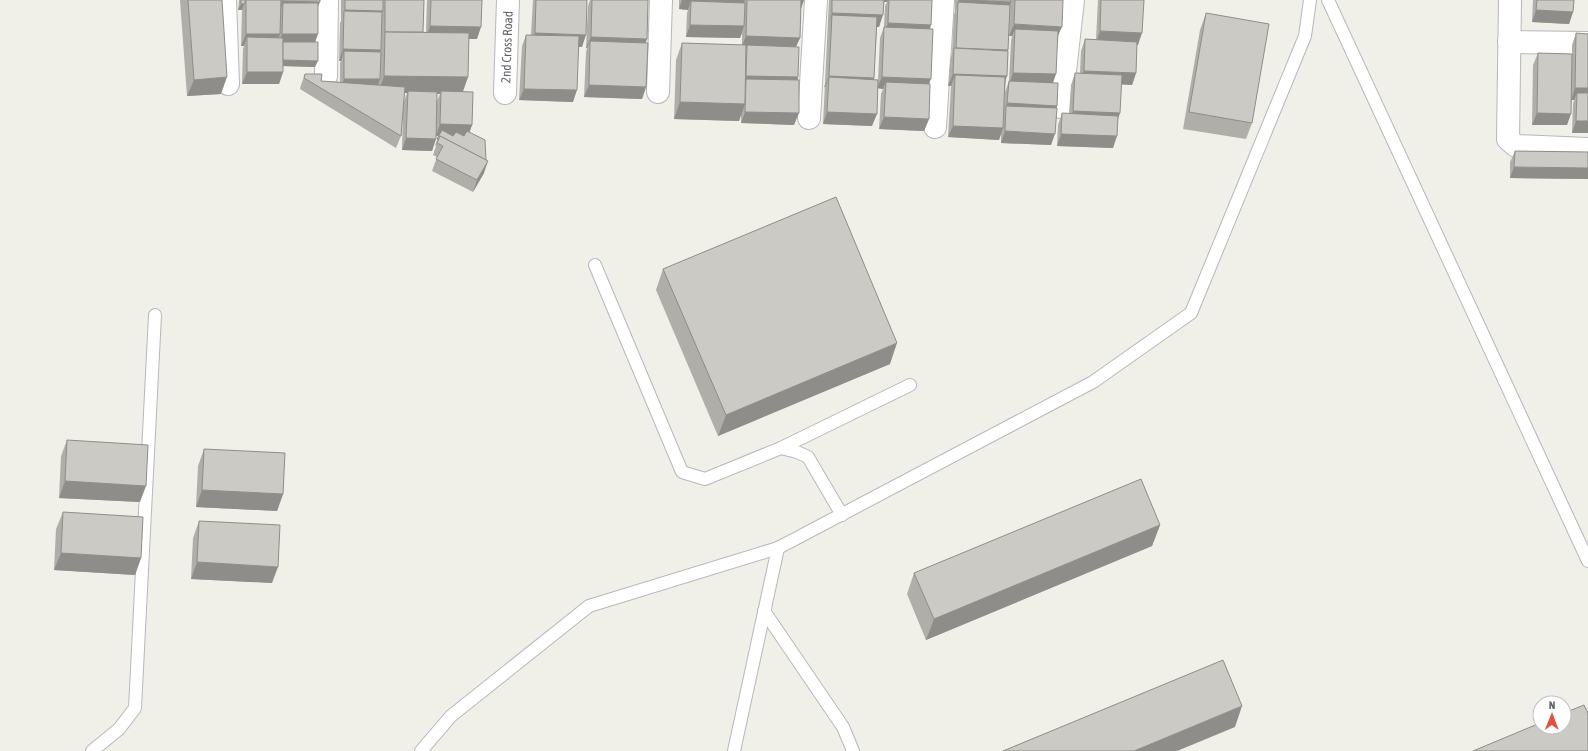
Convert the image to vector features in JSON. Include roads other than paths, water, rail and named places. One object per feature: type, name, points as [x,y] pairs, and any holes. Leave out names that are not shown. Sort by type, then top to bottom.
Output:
[{"type":"street","points":[[225,0],[228,84]]},
{"type":"street","points":[[326,76],[327,0]]},
{"type":"street","name":"2nd Cross Road","points":[[505,94],[508,0]]},
{"type":"street","points":[[658,92],[660,0]]},
{"type":"street","points":[[809,118],[816,0]]},
{"type":"street","points":[[935,127],[943,0]]},
{"type":"street","points":[[1061,107],[1073,0]]},
{"type":"street","points":[[1510,0],[1508,134],[1510,142],[1516,146],[1588,149]]},
{"type":"street","points":[[1509,42],[1588,43]]},
{"type":"lane","points":[[421,751],[451,716],[589,606],[778,548],[1093,382],[1191,313],[1305,36],[1310,0]]},
{"type":"lane","points":[[1328,0],[1588,562]]},
{"type":"lane","points":[[595,265],[682,472],[706,479],[781,448],[910,385]]},
{"type":"lane","points":[[92,751],[119,728],[135,708],[155,315]]},
{"type":"lane","points":[[781,448],[798,452],[808,457],[842,515]]},
{"type":"lane","points":[[734,751],[778,548]]},
{"type":"lane","points":[[764,611],[843,727],[853,751]]}]
